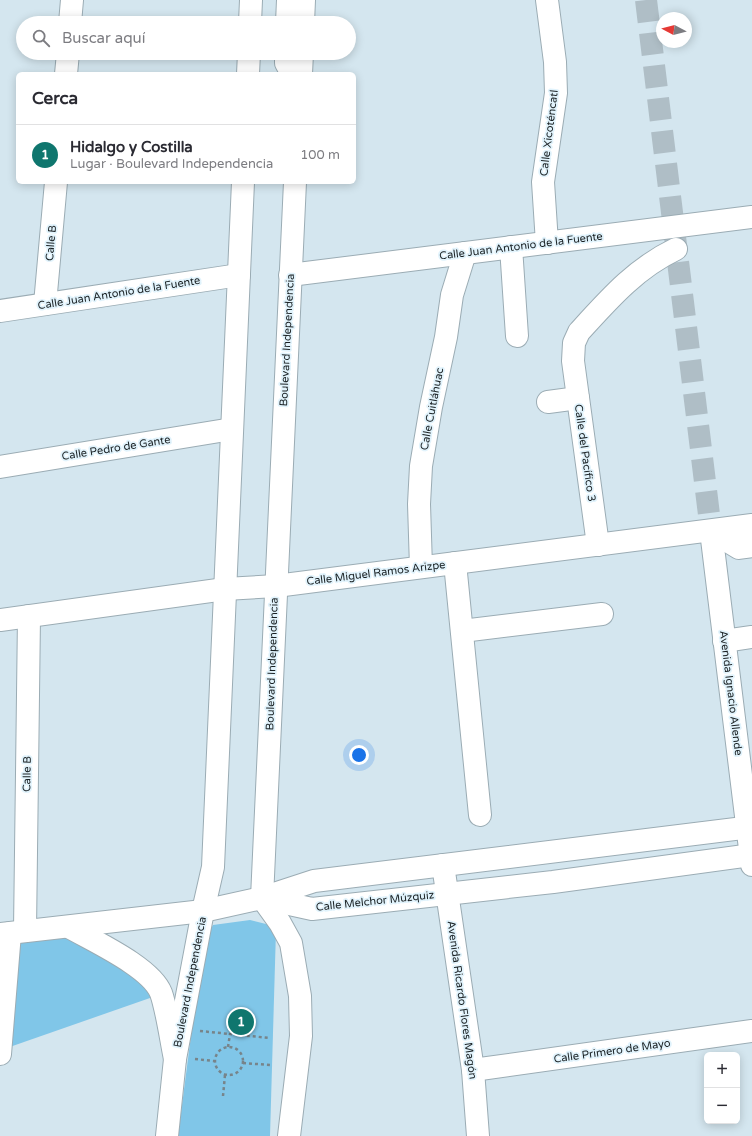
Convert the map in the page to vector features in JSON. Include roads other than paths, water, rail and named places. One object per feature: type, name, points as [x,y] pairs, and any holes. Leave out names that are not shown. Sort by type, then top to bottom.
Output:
[{"type":"main road","points":[[71,16],[72,0]]},
{"type":"main road","points":[[250,16],[251,0]]},
{"type":"main road","points":[[287,16],[288,0]]},
{"type":"main road","points":[[303,16],[304,0]]},
{"type":"main road","name":"Calle Xicoténcatl","points":[[547,0],[555,62],[556,93],[543,182],[547,243]]},
{"type":"main road","points":[[66,72],[67,60]]},
{"type":"main road","points":[[248,72],[249,60]]},
{"type":"main road","points":[[286,60],[291,72]]},
{"type":"main road","points":[[301,72],[302,60]]},
{"type":"main road","name":"Calle B","points":[[46,304],[56,184]]},
{"type":"main road","name":"Boulevard Independencia","points":[[167,1136],[182,1059],[212,867],[243,184]]},
{"type":"main road","name":"Boulevard Independencia","points":[[262,898],[295,184]]},
{"type":"main road","name":"Calle Juan Antonio de la Fuente","points":[[290,275],[752,217]]},
{"type":"main road","points":[[511,247],[517,336]]},
{"type":"main road","name":"Calle del Pacífico 3","points":[[598,545],[573,361],[574,343],[579,332],[639,270],[658,257],[676,249]]},
{"type":"main road","name":"Calle Cuitláhuac","points":[[421,567],[419,504],[421,466],[431,407],[446,337],[452,295],[465,253]]},
{"type":"main road","name":"Calle Juan Antonio de la Fuente","points":[[0,311],[239,275]]},
{"type":"main road","points":[[548,402],[578,398]]},
{"type":"main road","name":"Calle Pedro de Gante","points":[[0,467],[232,429]]},
{"type":"main road","name":"Calle Miguel Ramos Arizpe","points":[[0,620],[225,589],[276,586],[752,525]]},
{"type":"main road","points":[[711,531],[739,548],[752,546]]},
{"type":"main road","name":"Avenida Ignacio Allende","points":[[711,531],[724,641],[744,736],[752,858]]},
{"type":"main road","points":[[455,563],[480,815]]},
{"type":"main road","points":[[462,631],[602,614]]},
{"type":"main road","name":"Calle B","points":[[0,1054],[11,933],[29,616]]},
{"type":"main road","points":[[724,641],[752,637]]},
{"type":"main road","points":[[289,1136],[301,1036],[300,996],[290,943],[280,923],[262,898],[314,881],[750,827]]},
{"type":"main road","name":"Calle Melchor Múzquiz","points":[[11,933],[204,911],[262,898],[312,908],[553,882],[752,858]]},
{"type":"main road","name":"Avenida Ricardo Flores Magón","points":[[443,865],[473,1070],[478,1136]]},
{"type":"main road","points":[[69,927],[141,970],[161,992],[182,1059]]},
{"type":"main road","name":"Calle Primero de Mayo","points":[[473,1070],[752,1031]]},
{"type":"tunnel","points":[[646,0],[711,531]]},
{"type":"place","name":"Hidalgo y Costilla","points":[[241,1022]]}]
